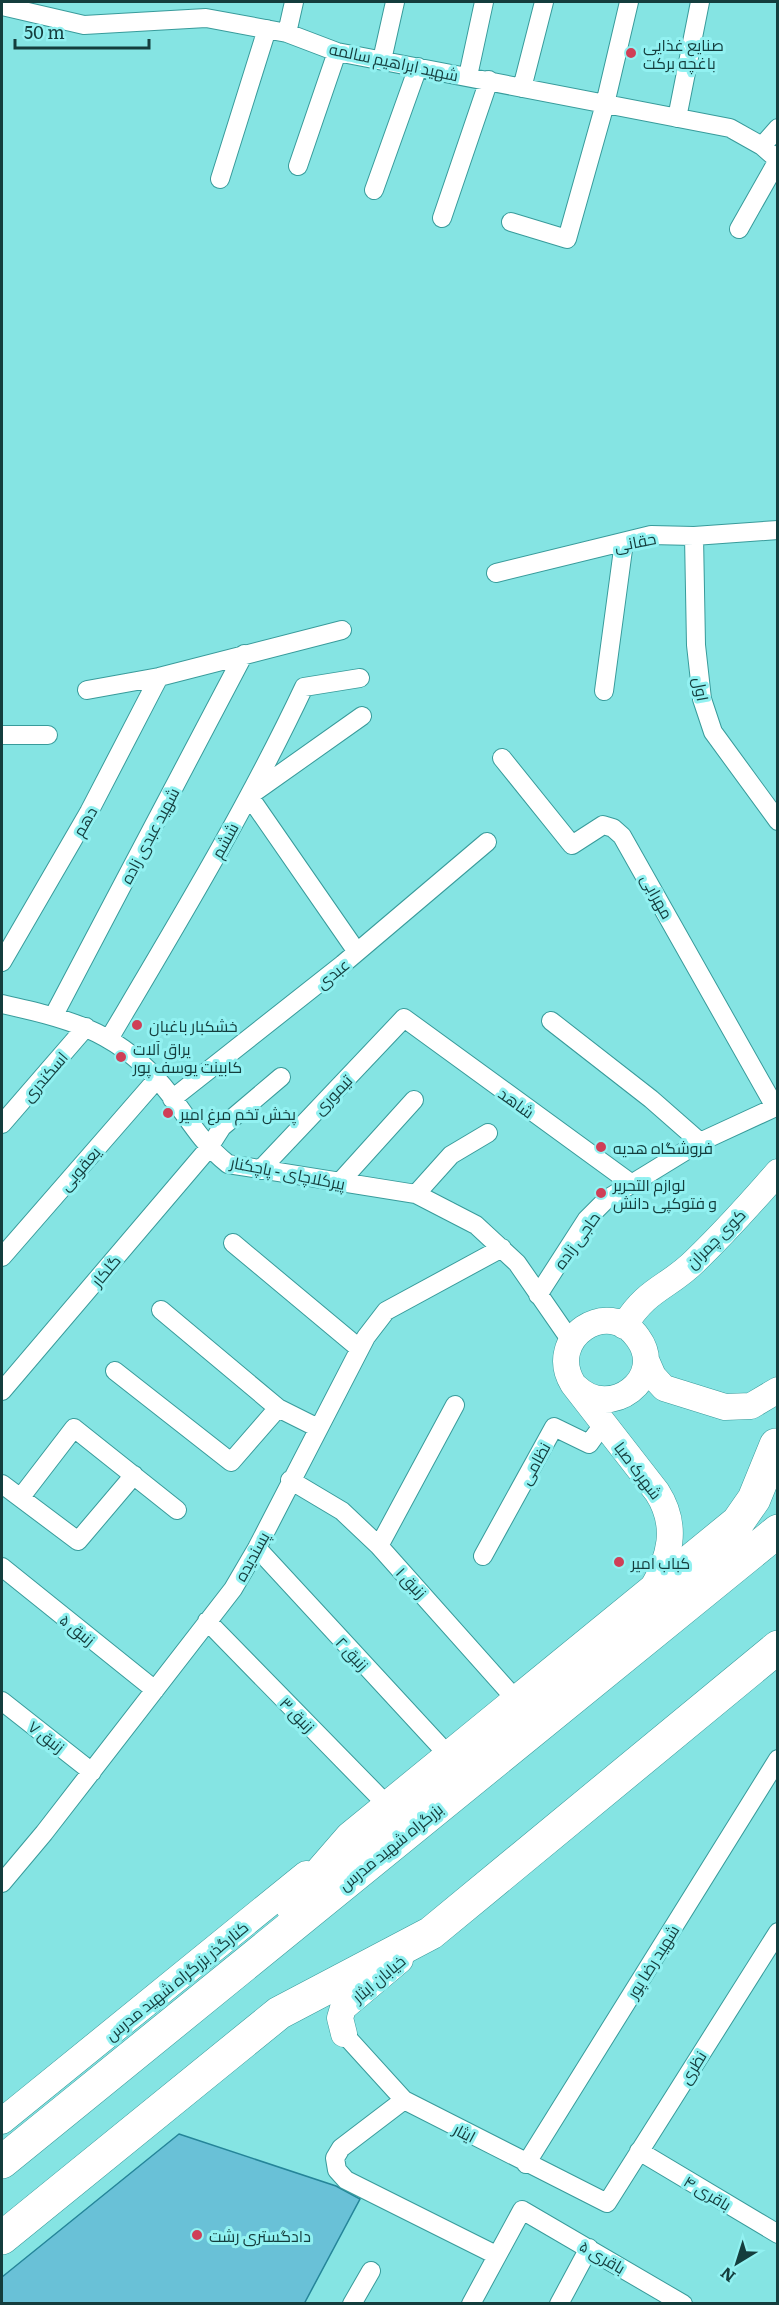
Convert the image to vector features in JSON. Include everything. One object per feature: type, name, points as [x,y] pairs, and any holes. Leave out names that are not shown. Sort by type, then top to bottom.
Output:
[{"type":"highway","name":"بزرگراه شهید مدرس","points":[[238,1969],[351,1838],[744,1516],[754,1499],[776,1441]]},
{"type":"highway","points":[[776,1441],[772,1474],[777,1502]]},
{"type":"highway","name":"بزرگراه شهید مدرس","points":[[2,2162],[777,1531]]},
{"type":"highway","points":[[2,2238],[286,2010],[432,1933],[777,1647]]},
{"type":"main road","name":"کوی چمران","points":[[624,1326],[636,1306],[647,1295],[694,1263],[777,1172]]},
{"type":"main road","points":[[646,1360],[639,1384],[619,1398],[594,1399],[576,1387],[566,1365],[571,1341],[581,1329],[595,1322],[610,1321],[624,1326],[639,1339],[653,1376],[664,1388],[725,1407],[751,1406],[777,1390]]},
{"type":"main road","name":"شهرک صبا","points":[[576,1387],[657,1492],[670,1520],[669,1549],[648,1595]]},
{"type":"main road","name":"کنارگذر بزرگراه شهید مدرس","points":[[2,2121],[351,1838]]},
{"type":"main road","name":"خیابان ایثار","points":[[345,2034],[340,2018],[345,2006],[432,1933]]},
{"type":"main road","points":[[286,2010],[314,2009],[327,2016],[345,2034]]},
{"type":"main road","points":[[2,2135],[39,2131]]},
{"type":"street","points":[[287,33],[294,2]]},
{"type":"street","points":[[382,60],[395,2]]},
{"type":"street","points":[[468,76],[484,2]]},
{"type":"street","points":[[522,88],[544,2]]},
{"type":"street","points":[[511,222],[567,239],[605,104],[629,2]]},
{"type":"street","points":[[677,118],[700,2]]},
{"type":"street","name":"شهید ابراهیم سالمه","points":[[8,5],[84,26],[206,18],[287,33],[338,52],[730,128],[762,146],[777,160]]},
{"type":"street","points":[[220,179],[267,29]]},
{"type":"street","points":[[298,166],[338,52]]},
{"type":"street","points":[[374,190],[418,67]]},
{"type":"street","points":[[442,218],[489,80]]},
{"type":"street","points":[[762,146],[777,128]]},
{"type":"street","points":[[739,229],[777,160]]},
{"type":"street","name":"حقانی","points":[[496,573],[651,535],[694,536],[777,530]]},
{"type":"street","name":"اول","points":[[694,536],[696,645],[702,699],[713,732],[777,821]]},
{"type":"street","points":[[604,692],[624,542]]},
{"type":"street","points":[[87,690],[159,677],[342,630]]},
{"type":"street","name":"شهید عبدی زاده","points":[[54,1015],[244,654]]},
{"type":"street","name":"دهم","points":[[2,962],[90,812],[159,677]]},
{"type":"street","name":"ششم","points":[[109,1039],[194,896],[249,796],[304,687],[360,678]]},
{"type":"street","points":[[357,952],[249,796],[362,716]]},
{"type":"street","points":[[2,735],[48,735]]},
{"type":"street","name":"مهرابی","points":[[502,758],[572,844],[603,825],[613,828],[622,836],[776,1107]]},
{"type":"street","name":"عبدی","points":[[172,1099],[357,952],[487,842]]},
{"type":"street","name":"پیرکلاچای - پاچکنار","points":[[2,1004],[54,1015],[86,1027],[120,1045],[157,1079],[208,1149],[228,1164],[416,1194],[476,1225],[517,1263],[571,1341]]},
{"type":"street","name":"تیموری","points":[[260,1170],[404,1018]]},
{"type":"street","name":"شاهد","points":[[404,1018],[632,1184]]},
{"type":"street","points":[[550,1022],[651,1099],[700,1142]]},
{"type":"street","name":"اسکندری","points":[[2,1124],[86,1027]]},
{"type":"street","name":"گلکار","points":[[2,1390],[208,1149],[222,1127],[281,1077]]},
{"type":"street","name":"یعقوبی","points":[[2,1257],[157,1079]]},
{"type":"street","points":[[339,1183],[414,1100]]},
{"type":"street","name":"حاجی زاده","points":[[538,1295],[587,1219],[607,1200],[700,1142],[776,1107]]},
{"type":"street","points":[[416,1194],[451,1155],[488,1133]]},
{"type":"street","points":[[233,1243],[360,1349]]},
{"type":"street","name":"پسندیده","points":[[2,1883],[92,1772],[233,1589],[257,1548],[290,1480],[360,1349],[386,1311],[502,1248]]},
{"type":"street","points":[[161,1310],[278,1408],[318,1428]]},
{"type":"street","points":[[115,1371],[231,1462],[278,1408]]},
{"type":"street","points":[[379,1546],[455,1406]]},
{"type":"street","name":"نظامی","points":[[483,1556],[554,1427],[589,1444],[604,1423]]},
{"type":"street","points":[[21,1497],[75,1428],[177,1510]]},
{"type":"street","points":[[2,1484],[78,1541],[134,1475]]},
{"type":"street","name":"زنبق ۱","points":[[290,1480],[342,1511],[379,1546],[518,1702]]},
{"type":"street","name":"زنبق ۲","points":[[257,1548],[450,1757]]},
{"type":"street","name":"زنبق ۵","points":[[2,1567],[155,1690]]},
{"type":"street","name":"زنبق ۳","points":[[207,1622],[388,1807]]},
{"type":"street","name":"زنبق ۷","points":[[2,1701],[92,1772]]},
{"type":"street","name":"شهید رضا پور","points":[[526,2164],[777,1759]]},
{"type":"street","name":"نظری","points":[[607,2203],[777,1932]]},
{"type":"street","name":"ایثار","points":[[345,2034],[404,2100],[526,2164],[607,2203]]},
{"type":"street","points":[[404,2100],[341,2148],[335,2158],[338,2170],[346,2180],[496,2256],[471,2304]]},
{"type":"street","name":"باقری ۴","points":[[639,2151],[777,2234]]},
{"type":"street","name":"باقری ۵","points":[[496,2256],[522,2210],[683,2304]]},
{"type":"street","points":[[559,2304],[589,2248]]},
{"type":"street","points":[[352,2304],[372,2271]]},
{"type":"building","name":"دادگستری رشت","points":[[179,2134],[336,2186],[360,2199],[304,2304],[2,2304],[2,2277]]},
{"type":"place","name":"صنایع غذایی باغچه برکت","points":[[631,53]]},
{"type":"place","name":"خشکبار باغبان","points":[[137,1025]]},
{"type":"place","name":"یراق آلات کابینت یوسف پور","points":[[121,1057]]},
{"type":"place","name":"پخش تخم مرغ امیر","points":[[168,1113]]},
{"type":"place","name":"فروشگاه هدیه","points":[[601,1147]]},
{"type":"place","name":"لوازم التحریر و فتوکپی دانش","points":[[601,1193]]},
{"type":"place","name":"کباب امیر","points":[[619,1562]]},
{"type":"place","name":"دادگستری رشت","points":[[197,2235]]}]
